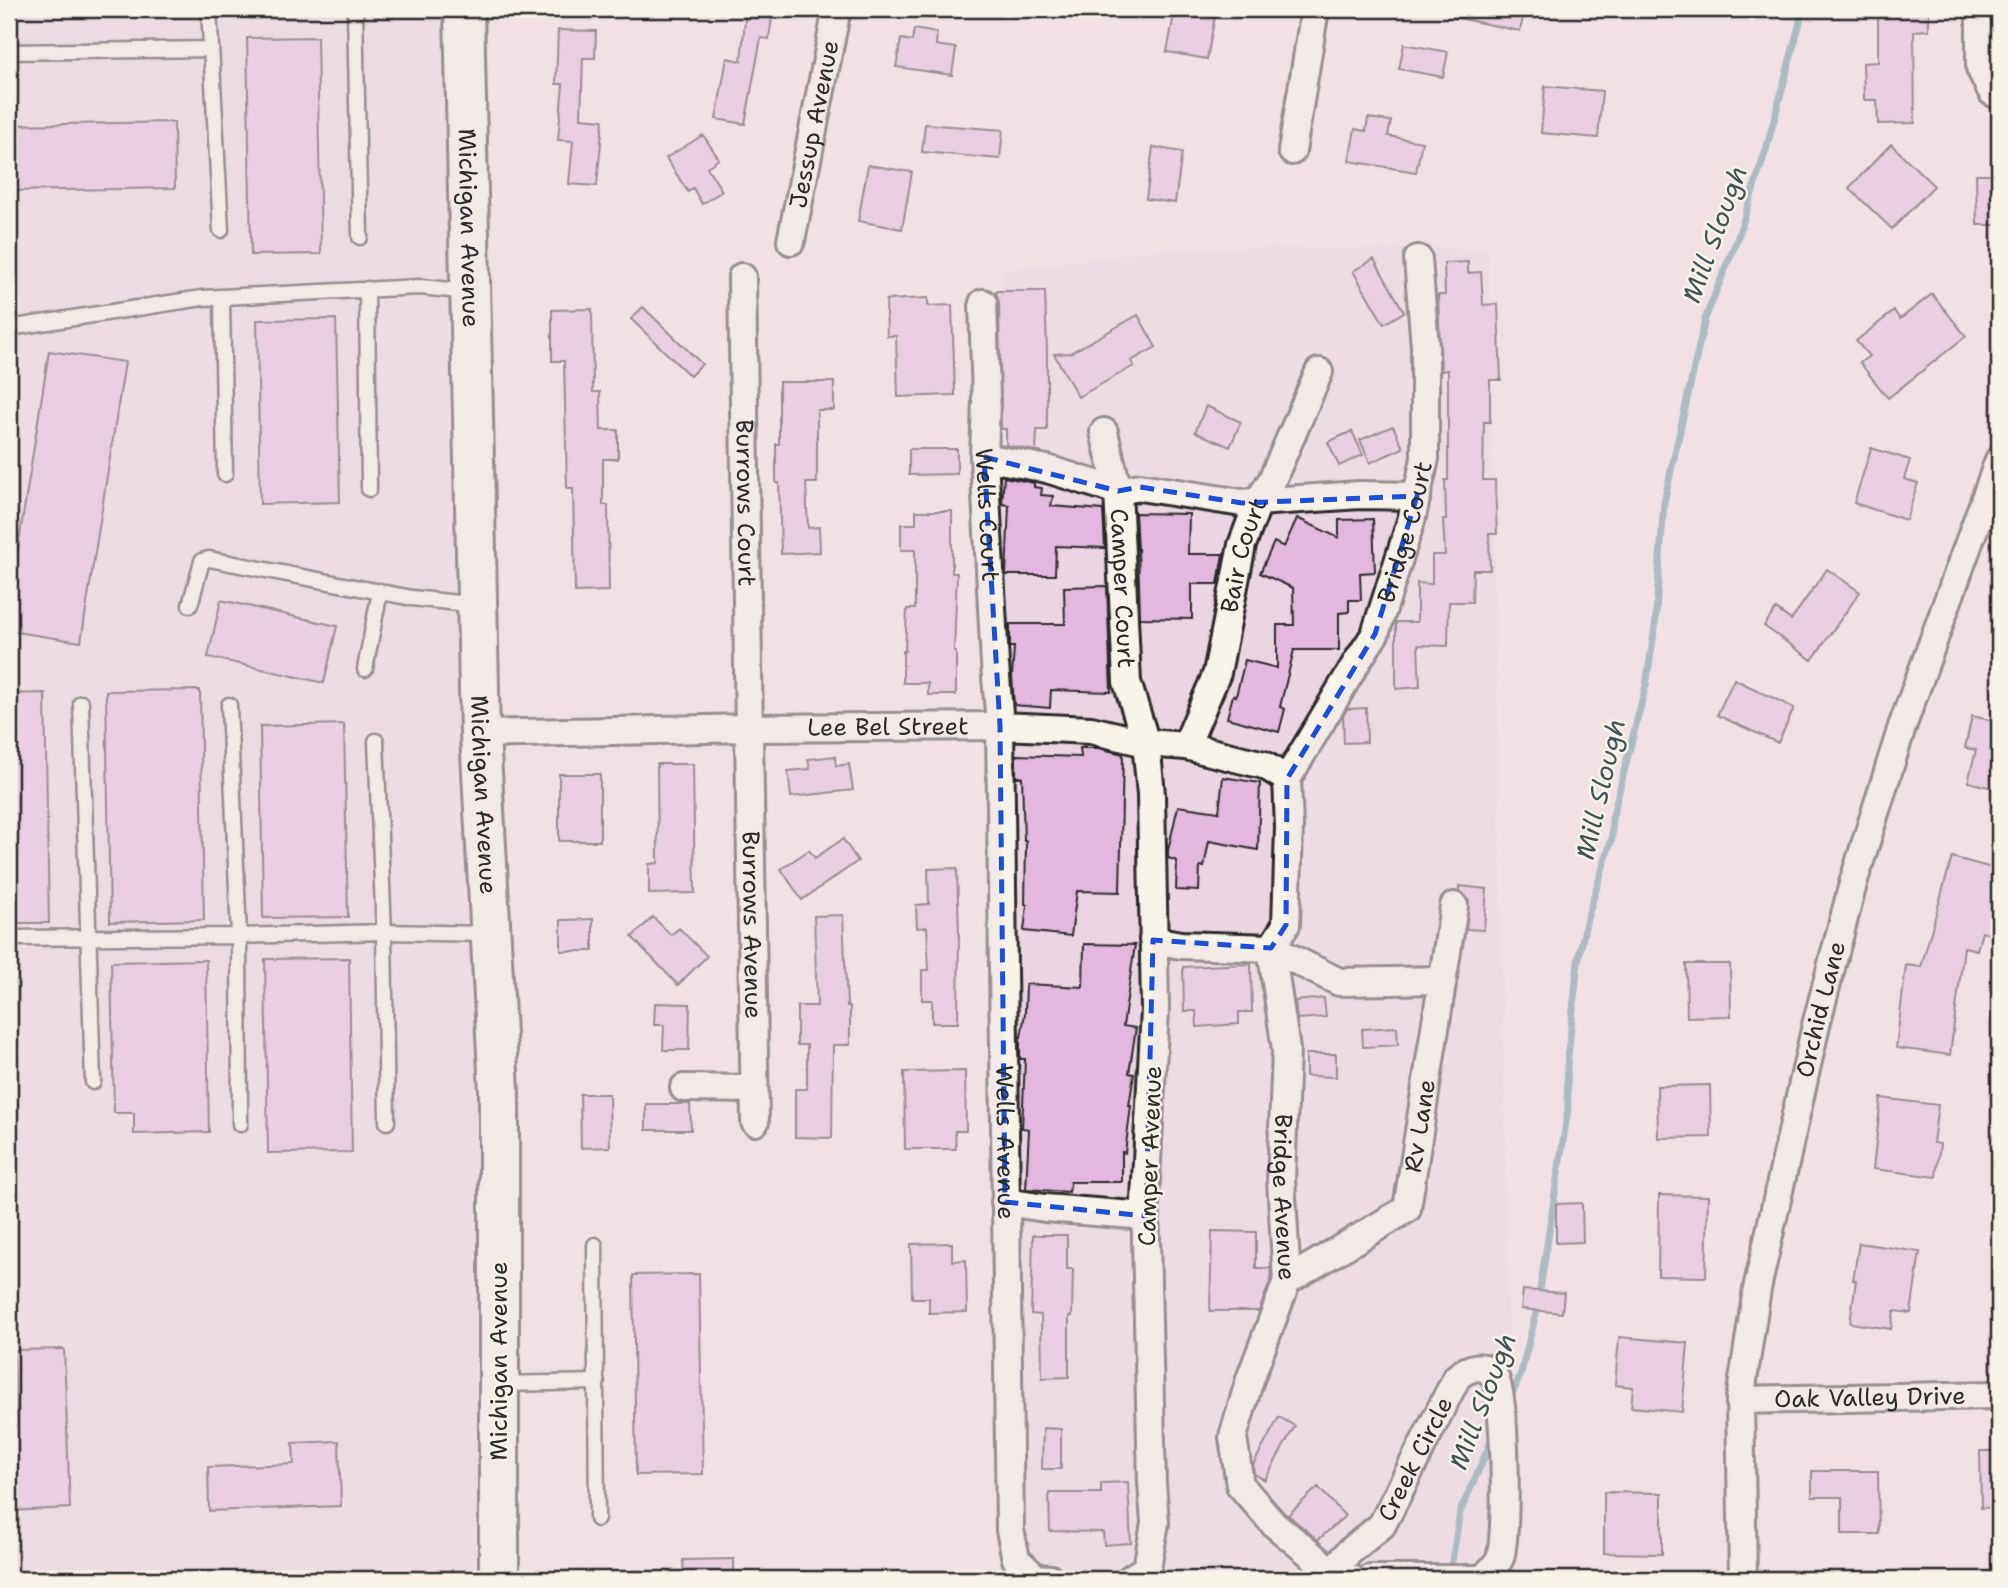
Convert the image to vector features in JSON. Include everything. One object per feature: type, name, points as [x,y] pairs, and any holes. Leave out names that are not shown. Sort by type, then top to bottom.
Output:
[{"type":"main road","name":"Michigan Avenue","points":[[464,9],[480,734],[499,1091],[499,1579]]},
{"type":"street","name":"Jessup Avenue","points":[[791,242],[837,9]]},
{"type":"street","points":[[1292,151],[1315,9]]},
{"type":"street","points":[[1980,9],[1980,68],[1992,92],[1999,95]]},
{"type":"street","name":"Bridge Court","points":[[1287,779],[1375,634],[1411,521],[1425,459],[1425,347],[1418,260]]},
{"type":"street","name":"Burrows Court","points":[[742,277],[750,728]]},
{"type":"street","name":"Wells Court","points":[[983,303],[986,401],[984,457],[1000,726]]},
{"type":"street","name":"Bair Court","points":[[1186,746],[1217,673],[1242,545],[1259,500],[1272,480],[1319,372]]},
{"type":"street","name":"Camper Court","points":[[1104,432],[1118,491],[1127,682],[1146,743]]},
{"type":"street","points":[[984,457],[1047,469],[1118,491],[1140,487],[1241,503],[1360,495],[1417,496]]},
{"type":"street","name":"Orchid Lane","points":[[1743,1579],[1740,1400],[1757,1289],[1816,1025],[1854,880],[1902,727],[1999,460]]},
{"type":"street","name":"Lee Bel Street","points":[[480,734],[1000,726],[1091,730],[1146,743],[1186,746],[1264,765],[1287,779]]},
{"type":"street","name":"Wells Avenue","points":[[1000,726],[1010,1530],[1016,1559],[1035,1578],[1051,1579]]},
{"type":"street","name":"Burrows Avenue","points":[[750,728],[755,1122]]},
{"type":"street","name":"Camper Avenue","points":[[1138,1574],[1155,1523],[1145,1199],[1155,1010],[1151,794],[1146,743]]},
{"type":"street","points":[[1271,948],[1286,925],[1289,827],[1287,779]]},
{"type":"street","name":"Rv Lane","points":[[1287,1281],[1406,1209],[1454,906]]},
{"type":"street","points":[[1153,940],[1181,945],[1271,948],[1339,982],[1442,980]]},
{"type":"street","name":"Bridge Avenue","points":[[1271,948],[1286,1050],[1281,1180],[1287,1281],[1250,1379],[1233,1437],[1240,1485],[1274,1524],[1342,1576]]},
{"type":"street","points":[[684,1088],[754,1089]]},
{"type":"street","points":[[1005,1202],[1146,1216]]},
{"type":"street","name":"Creek Circle","points":[[1342,1576],[1349,1552],[1382,1525],[1457,1377],[1468,1368],[1482,1367],[1493,1373],[1499,1387],[1503,1429],[1505,1522],[1499,1560],[1483,1579],[1370,1579]]},
{"type":"street","name":"Oak Valley Drive","points":[[1740,1400],[1999,1395]]},
{"type":"lane","points":[[209,9],[221,230]]},
{"type":"lane","points":[[355,9],[360,237]]},
{"type":"lane","points":[[9,52],[211,49]]},
{"type":"lane","points":[[9,328],[202,298],[420,286],[471,292]]},
{"type":"lane","points":[[367,289],[369,489]]},
{"type":"lane","points":[[222,298],[225,474]]},
{"type":"lane","points":[[191,605],[202,561],[209,559],[412,598],[478,605]]},
{"type":"lane","points":[[365,669],[380,592]]},
{"type":"lane","points":[[81,703],[93,1082]]},
{"type":"lane","points":[[229,705],[239,936],[240,1124]]},
{"type":"lane","points":[[376,741],[384,932],[387,1122]]},
{"type":"lane","points":[[9,938],[384,932],[491,934]]},
{"type":"lane","points":[[595,1245],[597,1519]]},
{"type":"lane","points":[[499,1384],[597,1382]]},
{"type":"highlighted area","points":[[984,457],[1118,491],[1140,487],[1242,503],[1417,496],[1375,634],[1287,779],[1286,925],[1271,948],[1153,940],[1146,1216],[1005,1202],[1000,726]]},
{"type":"shaded area","points":[[9,9],[452,9],[487,1091],[487,1579],[9,1579]]},
{"type":"shaded area","points":[[1183,247],[1404,248],[1413,347],[1413,458],[1408,482],[1283,487],[1335,366],[1314,354],[1262,473],[1252,488],[1242,489],[1142,474],[1127,476],[1112,416],[1090,423],[1101,472],[1050,456],[1003,447],[1002,270]]},
{"type":"shaded area","points":[[1429,248],[1489,249],[1510,1381],[1498,1361],[1482,1354],[1468,1354],[1450,1366],[1434,1391],[1373,1516],[1330,1554],[1282,1513],[1251,1478],[1246,1439],[1261,1384],[1296,1291],[1412,1221],[1454,993],[1467,896],[1444,891],[1432,966],[1342,968],[1290,942],[1299,783],[1426,510],[1429,509],[1437,345]]},
{"type":"shaded area","points":[[1003,474],[1044,482],[1107,502],[1128,725],[1092,716],[1011,712],[1004,591]]},
{"type":"shaded area","points":[[1141,501],[1240,516],[1205,669],[1178,732],[1154,729],[1139,679],[1131,503]]},
{"type":"shaded area","points":[[1360,509],[1402,510],[1364,628],[1283,761],[1267,752],[1203,736],[1254,549],[1267,514]]},
{"type":"shaded area","points":[[1013,740],[1090,743],[1135,755],[1139,795],[1143,1010],[1133,1201],[1017,1190]]},
{"type":"shaded area","points":[[1160,758],[1182,759],[1191,764],[1192,761],[1260,778],[1276,787],[1275,920],[1265,934],[1166,929]]},
{"type":"shaded area","points":[[1166,956],[1181,959],[1261,961],[1274,1050],[1274,1274],[1271,1276],[1274,1282],[1222,1433],[1267,1534],[1320,1579],[1157,1579],[1163,1573],[1159,1565],[1164,1482],[1157,1203]]},
{"type":"shaded area","points":[[1287,970],[1339,995],[1428,994],[1396,1200],[1297,1260],[1293,1179]]},
{"type":"shaded area","points":[[1017,1217],[1134,1228],[1143,1522],[1136,1559],[1119,1571],[1098,1577],[1069,1578],[1041,1566],[1027,1552],[1022,1528]]},
{"type":"shaded area","points":[[1472,1381],[1484,1383],[1488,1391],[1493,1521],[1488,1553],[1478,1565],[1354,1566],[1389,1536],[1466,1386]]},
{"type":"building","points":[[746,9],[773,9],[769,39],[761,38],[745,124],[716,119],[727,58],[741,61]]},
{"type":"building","points":[[1175,9],[1216,11],[1207,59],[1167,52]]},
{"type":"building","points":[[1453,9],[1525,9],[1520,31],[1453,17]]},
{"type":"building","points":[[1878,9],[1929,9],[1929,30],[1914,31],[1915,123],[1878,124],[1877,100],[1864,100],[1863,63],[1878,62]]},
{"type":"building","points":[[914,29],[937,33],[936,45],[956,48],[952,75],[896,67],[901,39],[912,41]]},
{"type":"building","points":[[558,30],[596,31],[595,58],[583,58],[581,118],[603,120],[597,186],[569,184],[573,141],[558,140],[563,84],[556,84]]},
{"type":"building","points":[[317,37],[321,254],[251,255],[247,38]]},
{"type":"building","points":[[1404,44],[1448,52],[1443,77],[1399,69]]},
{"type":"building","points":[[1545,86],[1602,91],[1598,138],[1541,133]]},
{"type":"building","points":[[1368,118],[1391,121],[1388,136],[1422,142],[1416,172],[1349,161],[1355,129],[1366,131]]},
{"type":"building","points":[[174,122],[175,188],[9,191],[9,125]]},
{"type":"building","points":[[925,124],[1003,130],[1000,159],[922,152]]},
{"type":"building","points":[[703,135],[719,159],[707,167],[722,191],[702,204],[693,188],[688,192],[666,158]]},
{"type":"building","points":[[1891,144],[1934,186],[1892,229],[1849,188]]},
{"type":"building","points":[[1153,147],[1182,152],[1175,203],[1146,199]]},
{"type":"building","points":[[868,165],[912,172],[902,229],[858,221]]},
{"type":"building","points":[[1976,174],[1999,174],[1999,225],[1977,225]]},
{"type":"building","points":[[1374,259],[1404,312],[1384,324],[1353,271]]},
{"type":"building","points":[[1468,262],[1468,273],[1481,272],[1483,305],[1498,304],[1501,380],[1490,380],[1490,422],[1484,422],[1483,480],[1495,480],[1497,534],[1489,534],[1490,570],[1473,570],[1472,602],[1449,602],[1448,646],[1418,645],[1420,687],[1396,689],[1396,622],[1417,622],[1417,583],[1432,584],[1432,555],[1445,555],[1443,519],[1446,519],[1445,480],[1448,480],[1448,370],[1441,371],[1438,295],[1445,295],[1444,263]]},
{"type":"building","points":[[996,291],[1045,291],[1047,430],[1037,430],[1036,451],[1006,445],[1006,429],[1001,429],[999,303]]},
{"type":"building","points":[[1932,294],[1966,336],[1888,398],[1860,363],[1869,356],[1856,341],[1894,311],[1900,319]]},
{"type":"building","points":[[928,298],[928,306],[952,305],[955,395],[898,397],[896,336],[887,336],[886,300]]},
{"type":"building","points":[[643,307],[702,364],[690,376],[631,319]]},
{"type":"building","points":[[592,309],[593,392],[600,392],[601,430],[618,430],[618,459],[603,459],[603,505],[608,505],[609,591],[575,592],[573,488],[567,488],[564,361],[552,361],[552,310]]},
{"type":"building","points":[[1138,315],[1156,347],[1131,361],[1134,366],[1078,397],[1054,354],[1070,353]]},
{"type":"building","points":[[336,319],[340,502],[260,504],[257,320]]},
{"type":"building","points":[[49,351],[125,362],[81,642],[9,631],[9,605]]},
{"type":"building","points":[[779,382],[834,382],[834,410],[817,410],[817,483],[806,483],[808,528],[819,527],[820,552],[781,554],[779,483],[776,483]]},
{"type":"building","points":[[1206,406],[1241,422],[1230,447],[1195,432]]},
{"type":"building","points":[[1393,426],[1403,448],[1370,463],[1360,440]]},
{"type":"building","points":[[1352,431],[1363,455],[1339,466],[1328,442]]},
{"type":"building","points":[[1871,448],[1910,460],[1904,479],[1918,483],[1906,520],[1854,503]]},
{"type":"building","points":[[909,449],[957,449],[957,474],[909,475]]},
{"type":"building","points":[[1004,477],[1034,483],[1034,487],[1042,488],[1041,495],[1053,496],[1051,506],[1103,510],[1105,548],[1056,546],[1055,575],[1006,575],[1009,505],[1002,504]]},
{"type":"building","points":[[916,511],[952,511],[952,573],[957,573],[954,652],[956,695],[928,695],[928,683],[903,683],[907,609],[915,609],[915,550],[901,550],[901,524],[916,524]]},
{"type":"building","points":[[1135,513],[1189,514],[1188,554],[1223,554],[1218,584],[1192,584],[1192,619],[1140,618]]},
{"type":"building","points":[[1297,518],[1339,538],[1339,520],[1373,519],[1375,572],[1360,573],[1361,600],[1349,600],[1349,612],[1339,613],[1339,650],[1294,650],[1280,707],[1285,709],[1279,732],[1227,718],[1245,660],[1277,668],[1277,625],[1294,625],[1293,588],[1260,573],[1274,542],[1284,547]]},
{"type":"building","points":[[1827,569],[1860,592],[1812,660],[1764,626],[1776,609],[1791,620]]},
{"type":"building","points":[[1107,586],[1111,692],[1051,690],[1050,708],[1014,705],[1014,647],[1010,647],[1010,624],[1065,624],[1064,587]]},
{"type":"building","points":[[221,600],[337,626],[324,683],[208,657]]},
{"type":"building","points":[[1734,679],[1794,708],[1778,743],[1717,715]]},
{"type":"building","points":[[200,690],[204,920],[110,922],[106,691]]},
{"type":"building","points":[[45,693],[49,923],[9,923],[9,694]]},
{"type":"building","points":[[1366,708],[1367,742],[1344,743],[1343,716],[1347,709]]},
{"type":"building","points":[[1972,716],[1999,722],[1997,789],[1968,782],[1976,750],[1965,748]]},
{"type":"building","points":[[344,724],[348,917],[263,918],[260,726]]},
{"type":"building","points":[[1080,748],[1098,748],[1123,754],[1120,892],[1077,891],[1071,936],[1024,931],[1027,905],[1026,841],[1022,777],[1016,777],[1016,755],[1081,757]]},
{"type":"building","points":[[835,756],[836,766],[849,764],[853,790],[791,797],[788,771],[810,769],[808,759]]},
{"type":"building","points":[[657,764],[693,764],[695,893],[649,894],[649,864],[658,863]]},
{"type":"building","points":[[559,774],[600,774],[600,841],[559,841]]},
{"type":"building","points":[[1223,777],[1260,783],[1258,850],[1209,841],[1204,867],[1200,866],[1199,891],[1176,890],[1177,861],[1168,858],[1168,850],[1178,806],[1219,812]]},
{"type":"building","points":[[843,839],[858,861],[802,900],[781,869],[809,850],[815,858]]},
{"type":"building","points":[[1952,857],[1999,870],[1999,936],[1982,932],[1977,950],[1964,947],[1950,1055],[1896,1048],[1906,965],[1921,967]]},
{"type":"building","points":[[957,868],[958,1023],[932,1023],[932,1000],[922,1000],[922,970],[929,970],[927,927],[917,928],[916,905],[929,904],[928,869]]},
{"type":"building","points":[[1459,886],[1487,889],[1484,930],[1466,929],[1469,901],[1459,891]]},
{"type":"building","points":[[843,915],[850,1045],[833,1045],[832,1138],[795,1137],[795,1089],[807,1089],[807,1045],[797,1045],[797,1006],[817,1006],[814,916]]},
{"type":"building","points":[[653,917],[671,935],[679,928],[707,956],[678,985],[632,937]]},
{"type":"building","points":[[593,919],[593,951],[561,951],[561,920]]},
{"type":"building","points":[[1084,944],[1135,945],[1123,1026],[1136,1028],[1129,1073],[1134,1074],[1125,1153],[1122,1152],[1122,1182],[1070,1182],[1069,1192],[1026,1189],[1029,1129],[1022,1128],[1025,1059],[1020,1059],[1020,1037],[1025,1013],[1026,984],[1083,987]]},
{"type":"building","points":[[349,958],[352,1152],[268,1153],[265,959]]},
{"type":"building","points":[[206,960],[209,1132],[134,1134],[134,1113],[114,1113],[111,962]]},
{"type":"building","points":[[1251,964],[1252,1012],[1239,1012],[1239,1024],[1197,1027],[1196,1011],[1184,1011],[1183,967]]},
{"type":"building","points":[[1686,964],[1730,964],[1731,1016],[1687,1017]]},
{"type":"building","points":[[1324,998],[1326,1017],[1297,1019],[1295,1001]]},
{"type":"building","points":[[655,1003],[690,1004],[689,1050],[663,1050],[664,1025],[654,1025]]},
{"type":"building","points":[[1397,1027],[1398,1045],[1363,1047],[1362,1029]]},
{"type":"building","points":[[1306,1054],[1336,1054],[1336,1077],[1306,1076]]},
{"type":"building","points":[[965,1071],[966,1131],[955,1131],[956,1149],[905,1149],[904,1072]]},
{"type":"building","points":[[1710,1085],[1711,1137],[1658,1138],[1657,1086]]},
{"type":"building","points":[[580,1094],[609,1094],[610,1147],[581,1148]]},
{"type":"building","points":[[1881,1098],[1938,1105],[1933,1143],[1940,1144],[1936,1177],[1873,1169]]},
{"type":"building","points":[[646,1104],[690,1104],[691,1130],[646,1130]]},
{"type":"building","points":[[1659,1195],[1708,1196],[1706,1277],[1658,1276]]},
{"type":"building","points":[[1582,1203],[1583,1242],[1556,1243],[1556,1204]]},
{"type":"building","points":[[1212,1231],[1256,1232],[1256,1268],[1270,1268],[1271,1279],[1259,1311],[1210,1311]]},
{"type":"building","points":[[1033,1235],[1067,1235],[1067,1269],[1073,1269],[1072,1316],[1069,1316],[1069,1377],[1042,1378],[1041,1315],[1031,1314]]},
{"type":"building","points":[[952,1243],[952,1261],[966,1260],[967,1312],[929,1313],[929,1298],[912,1298],[911,1244]]},
{"type":"building","points":[[1859,1243],[1920,1252],[1911,1313],[1894,1311],[1891,1329],[1850,1323]]},
{"type":"building","points":[[699,1274],[703,1474],[636,1475],[633,1275]]},
{"type":"building","points":[[1523,1290],[1564,1293],[1562,1313],[1521,1309]]},
{"type":"building","points":[[1619,1337],[1688,1343],[1682,1412],[1631,1407],[1633,1387],[1615,1385]]},
{"type":"building","points":[[64,1349],[70,1508],[9,1511],[9,1417],[16,1417],[14,1350]]},
{"type":"building","points":[[1279,1417],[1295,1426],[1265,1480],[1254,1474],[1253,1465]]},
{"type":"building","points":[[1043,1428],[1061,1429],[1061,1469],[1042,1469]]},
{"type":"building","points":[[339,1441],[341,1506],[209,1511],[208,1467],[294,1464],[293,1443]]},
{"type":"building","points":[[1980,1451],[1999,1451],[1999,1507],[1981,1508]]},
{"type":"building","points":[[1812,1471],[1878,1471],[1879,1534],[1842,1534],[1842,1497],[1812,1497]]},
{"type":"building","points":[[1128,1482],[1131,1543],[1104,1545],[1103,1532],[1050,1531],[1049,1493],[1101,1493],[1101,1483]]},
{"type":"building","points":[[1318,1487],[1345,1516],[1318,1540],[1288,1515]]},
{"type":"building","points":[[1604,1492],[1662,1493],[1662,1554],[1604,1553]]},
{"type":"building","points":[[734,1559],[734,1579],[684,1579],[683,1560]]},
{"type":"waterway","name":"Mill Slough","points":[[1509,1402],[1521,1373],[1537,1309],[1568,1109],[1567,1066],[1578,962],[1586,922],[1612,838],[1612,819],[1646,685],[1655,627],[1664,502],[1705,319],[1738,237],[1766,150],[1800,22],[1801,9]]},
{"type":"waterway","name":"Mill Slough","points":[[1450,1573],[1460,1512],[1494,1435]]}]
